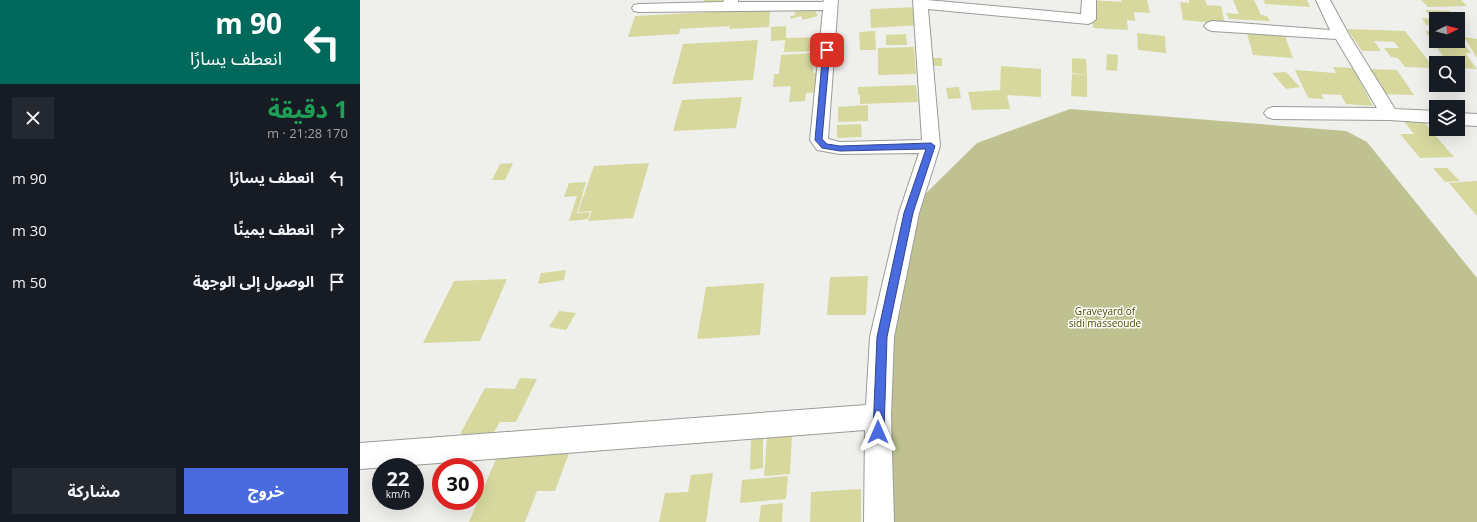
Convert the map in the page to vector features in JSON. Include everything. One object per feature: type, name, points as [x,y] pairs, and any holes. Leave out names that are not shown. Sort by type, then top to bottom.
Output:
[{"type":"street","points":[[880,522],[878,417],[882,337],[909,213],[931,146],[931,130],[920,2],[972,4],[1088,19],[1089,0]]},
{"type":"street","points":[[1323,0],[1341,35],[1389,114]]},
{"type":"street","points":[[639,8],[731,3],[831,3],[819,140],[824,146],[840,148],[931,146]]},
{"type":"street","points":[[1212,26],[1341,35]]},
{"type":"street","points":[[1273,113],[1389,114],[1429,117]]},
{"type":"street","points":[[1465,119],[1477,120]]},
{"type":"street","points":[[360,456],[878,417]]},
{"type":"green space","name":"Graveyard of sidi masseoude","points":[[1070,109],[1346,131],[1367,142],[1477,278],[1477,522],[870,522],[911,208],[977,143]]},
{"type":"building","points":[[704,0],[724,0],[724,2],[703,2]]},
{"type":"building","points":[[1091,0],[1122,2],[1121,0],[1147,0],[1150,13],[1134,12],[1135,21],[1127,20],[1128,30],[1093,28]]},
{"type":"building","points":[[1189,0],[1205,0],[1207,5],[1221,6],[1225,24],[1183,20],[1180,2],[1189,3]]},
{"type":"building","points":[[1233,0],[1254,0],[1261,15],[1267,16],[1270,21],[1229,19],[1226,13],[1239,14]]},
{"type":"building","points":[[1264,0],[1307,0],[1310,7],[1265,4]]},
{"type":"building","points":[[1421,0],[1461,0],[1467,6],[1428,7]]},
{"type":"building","points":[[917,7],[920,25],[871,28],[870,9]]},
{"type":"building","points":[[813,8],[818,16],[803,20],[801,16],[791,19],[790,16],[796,15],[794,12]]},
{"type":"building","points":[[770,9],[769,27],[729,29],[730,26],[680,29],[679,34],[628,37],[635,16]]},
{"type":"building","points":[[1425,10],[1451,12],[1429,12],[1429,15]]},
{"type":"building","points":[[1422,18],[1429,19],[1429,25],[1426,25]]},
{"type":"building","points":[[786,26],[786,38],[825,37],[825,51],[784,52],[785,40],[771,41],[771,27]]},
{"type":"building","points":[[1347,29],[1405,31],[1429,62],[1429,68],[1405,67],[1398,58],[1391,57],[1384,48],[1399,48],[1394,42],[1374,41],[1381,51],[1362,51]]},
{"type":"building","points":[[1246,30],[1284,33],[1293,58],[1253,55]]},
{"type":"building","points":[[875,31],[876,50],[860,50],[859,32]]},
{"type":"building","points":[[1425,31],[1429,31],[1429,37]]},
{"type":"building","points":[[1137,33],[1165,36],[1166,53],[1138,50]]},
{"type":"building","points":[[906,34],[907,45],[886,45],[886,35]]},
{"type":"building","points":[[1465,37],[1477,39],[1477,58],[1465,39]]},
{"type":"building","points":[[758,40],[753,80],[672,84],[683,44]]},
{"type":"building","points":[[1465,45],[1471,53],[1465,53],[1477,69],[1465,68],[1465,56],[1443,56],[1437,48],[1465,48]]},
{"type":"building","points":[[914,47],[916,74],[878,75],[878,48]]},
{"type":"building","points":[[813,53],[813,73],[822,72],[821,92],[806,93],[805,101],[789,102],[791,86],[773,87],[774,74],[779,74],[781,55]]},
{"type":"building","points":[[815,53],[825,53],[825,64],[814,65]]},
{"type":"building","points":[[1107,54],[1118,55],[1117,71],[1106,70]]},
{"type":"building","points":[[932,58],[942,58],[942,66],[932,66]]},
{"type":"building","points":[[1072,58],[1086,59],[1087,75],[1072,73]]},
{"type":"building","points":[[1001,66],[1041,69],[1041,97],[1007,95],[1010,109],[972,110],[968,92],[1000,90]]},
{"type":"building","points":[[1333,67],[1353,68],[1373,106],[1346,104],[1341,95],[1321,94],[1324,99],[1308,98],[1295,70],[1336,73]]},
{"type":"building","points":[[1366,69],[1397,70],[1414,95],[1381,94]]},
{"type":"building","points":[[1286,72],[1300,87],[1286,89],[1272,73]]},
{"type":"building","points":[[1072,74],[1087,75],[1087,97],[1071,96]]},
{"type":"building","points":[[916,85],[918,102],[860,104],[858,87]]},
{"type":"building","points":[[959,87],[961,98],[948,99],[946,88]]},
{"type":"building","points":[[742,97],[736,128],[673,131],[682,100]]},
{"type":"building","points":[[868,105],[868,121],[838,122],[838,107]]},
{"type":"building","points":[[1421,119],[1429,128],[1429,136],[1436,136],[1454,157],[1420,158],[1400,134],[1414,134],[1403,120]]},
{"type":"building","points":[[861,124],[862,137],[837,138],[837,125]]},
{"type":"building","points":[[513,163],[505,180],[492,180],[500,164]]},
{"type":"building","points":[[649,163],[633,218],[588,221],[592,211],[578,212],[594,166]]},
{"type":"building","points":[[1433,168],[1447,168],[1460,181],[1445,182]]},
{"type":"building","points":[[1477,181],[1477,216],[1449,183]]},
{"type":"building","points":[[586,182],[577,213],[590,212],[588,219],[569,221],[577,196],[564,197],[569,183]]},
{"type":"building","points":[[566,270],[564,280],[538,284],[541,273]]},
{"type":"building","points":[[868,276],[866,315],[827,315],[830,277]]},
{"type":"building","points":[[507,279],[480,341],[423,343],[454,281]]},
{"type":"building","points":[[764,283],[760,335],[697,339],[706,287]]},
{"type":"building","points":[[559,311],[576,313],[566,330],[549,327]]},
{"type":"building","points":[[520,378],[537,379],[516,422],[500,422],[492,435],[460,434],[485,388],[515,389]]},
{"type":"building","points":[[792,435],[790,474],[764,476],[767,437]]},
{"type":"building","points":[[763,438],[763,468],[750,470],[751,440]]},
{"type":"building","points":[[499,452],[569,453],[555,491],[537,491],[525,522],[469,522],[474,510],[484,510],[484,487]]},
{"type":"building","points":[[713,473],[706,522],[659,522],[665,493],[688,492],[691,475]]},
{"type":"building","points":[[788,476],[786,499],[740,503],[742,480]]},
{"type":"building","points":[[861,489],[861,522],[810,522],[811,492]]},
{"type":"building","points":[[783,503],[782,522],[759,522],[761,505]]},
{"type":"route","points":[[827,50],[819,140],[824,146],[840,148],[931,146],[909,213],[882,337],[878,432]]}]
